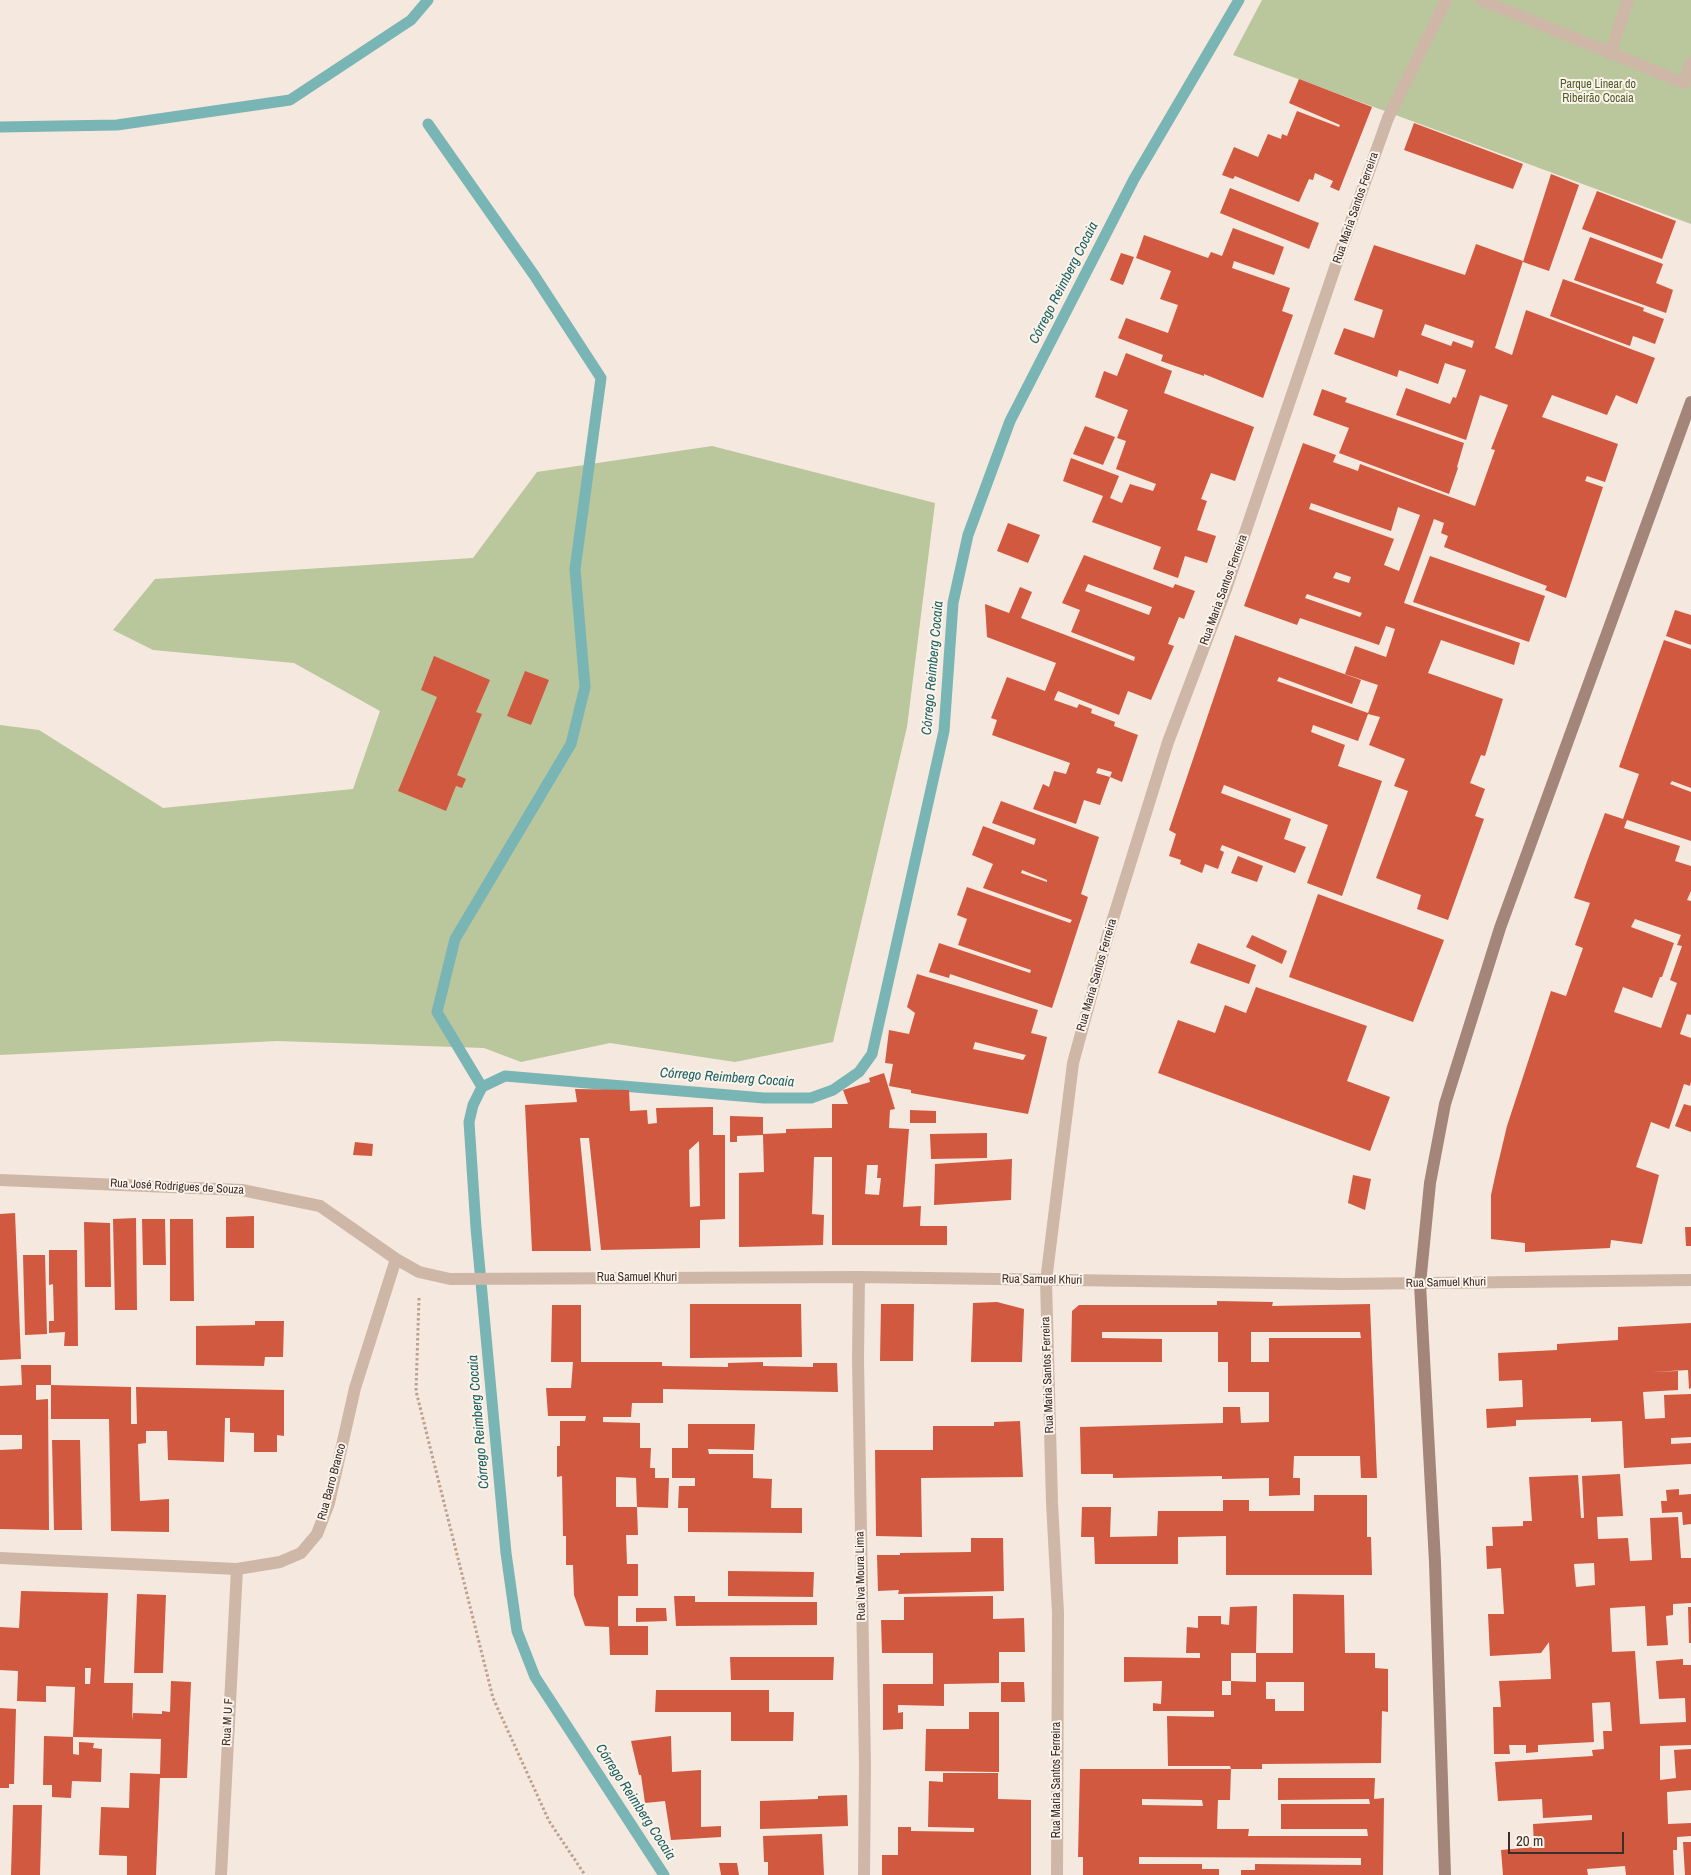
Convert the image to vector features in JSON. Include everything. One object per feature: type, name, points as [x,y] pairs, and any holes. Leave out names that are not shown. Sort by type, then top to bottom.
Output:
[{"type":"main road","points":[[1445,1875],[1435,1562],[1420,1284],[1430,1183],[1446,1104],[1500,928],[1691,402]]},
{"type":"street","name":"Rua Maria Santos Ferreira","points":[[1057,1875],[1058,1613],[1052,1504],[1046,1281],[1073,1063],[1107,938],[1168,742],[1226,589],[1343,244],[1388,118],[1446,0]]},
{"type":"street","points":[[1481,0],[1684,83],[1691,63]]},
{"type":"street","points":[[1610,54],[1628,0]]},
{"type":"street","name":"Rua José Rodrigues de Souza","points":[[0,1180],[242,1190],[320,1206],[396,1259]]},
{"type":"street","name":"Rua Samuel Khuri","points":[[396,1259],[419,1272],[450,1279],[859,1277],[1343,1284],[1691,1280]]},
{"type":"street","name":"Rua Barro Branco","points":[[0,1558],[237,1569],[280,1562],[301,1553],[317,1534],[329,1502],[355,1388],[396,1259]]},
{"type":"street","name":"Rua Iva Moura Lima","points":[[859,1277],[858,1359],[865,1766],[864,1875]]},
{"type":"street","name":"Rua M U F","points":[[221,1875],[237,1569]]},
{"type":"path","points":[[419,1272],[416,1391],[493,1698],[549,1821],[585,1875]]},
{"type":"green space","name":"Parque Linear do Ribeirão Cocaia","points":[[1262,0],[1691,0],[1691,224],[1233,55]]},
{"type":"green space","points":[[712,446],[935,503],[907,727],[833,1042],[735,1062],[610,1043],[521,1062],[484,1048],[277,1041],[0,1055],[0,725],[39,730],[163,808],[353,789],[380,711],[294,663],[153,650],[113,630],[155,579],[473,558],[537,472]]},
{"type":"building","points":[[1299,79],[1372,107],[1339,191],[1330,187],[1333,181],[1315,173],[1313,180],[1309,179],[1299,202],[1235,176],[1233,179],[1222,175],[1234,147],[1258,157],[1268,134],[1281,139],[1282,134],[1287,136],[1297,111],[1339,127],[1340,125],[1289,103]]},
{"type":"building","points":[[1414,123],[1523,164],[1513,189],[1404,150]]},
{"type":"building","points":[[1551,174],[1579,185],[1549,271],[1523,262]]},
{"type":"building","points":[[1230,188],[1319,223],[1309,249],[1220,213]]},
{"type":"building","points":[[1597,191],[1676,221],[1662,259],[1582,229]]},
{"type":"building","points":[[1233,228],[1284,247],[1274,275],[1234,261],[1232,268],[1290,288],[1282,311],[1293,315],[1263,398],[1204,374],[1204,376],[1161,361],[1163,355],[1118,338],[1126,318],[1168,333],[1178,305],[1160,299],[1171,271],[1136,258],[1144,235],[1208,258],[1211,252],[1222,256]]},
{"type":"building","points":[[1590,237],[1663,264],[1656,283],[1673,290],[1666,313],[1574,280]]},
{"type":"building","points":[[1476,244],[1523,261],[1495,348],[1512,355],[1526,310],[1655,358],[1637,404],[1616,395],[1607,415],[1552,395],[1542,417],[1618,444],[1605,482],[1587,476],[1585,481],[1603,487],[1566,598],[1545,590],[1547,586],[1444,547],[1448,536],[1441,533],[1444,523],[1434,519],[1404,603],[1520,643],[1514,665],[1441,640],[1428,673],[1503,699],[1485,756],[1481,755],[1470,783],[1485,789],[1475,816],[1484,819],[1448,920],[1417,909],[1421,895],[1376,878],[1408,791],[1394,786],[1405,759],[1369,745],[1380,717],[1368,714],[1358,741],[1313,725],[1311,732],[1345,745],[1338,766],[1382,781],[1342,896],[1307,883],[1328,825],[1224,785],[1221,793],[1291,819],[1284,839],[1306,847],[1295,873],[1222,845],[1220,850],[1224,852],[1218,869],[1205,864],[1202,873],[1180,864],[1181,860],[1169,856],[1176,834],[1169,830],[1235,635],[1361,680],[1352,704],[1279,677],[1277,681],[1368,713],[1378,685],[1345,674],[1355,646],[1386,657],[1395,629],[1386,626],[1379,645],[1300,618],[1297,625],[1244,606],[1303,443],[1336,455],[1333,462],[1358,471],[1360,464],[1475,506],[1495,450],[1491,449],[1508,405],[1480,395],[1466,440],[1396,415],[1406,388],[1450,404],[1453,397],[1456,398],[1466,370],[1445,363],[1438,384],[1399,370],[1397,377],[1334,354],[1344,328],[1374,338],[1383,310],[1354,300],[1374,245],[1465,275]],"holes":[[[1425,324],[1474,341],[1472,348],[1453,341],[1451,346],[1421,335]],[[1311,503],[1391,531],[1398,507],[1420,515],[1399,571],[1384,565],[1394,539],[1309,509]],[[1336,572],[1351,577],[1349,583],[1333,578]],[[1307,594],[1362,613],[1360,617],[1305,598]]]},
{"type":"building","points":[[1121,253],[1134,257],[1123,285],[1110,280]]},
{"type":"building","points":[[1563,279],[1644,308],[1643,311],[1664,319],[1655,344],[1633,336],[1630,346],[1550,316]]},
{"type":"building","points":[[1126,353],[1172,371],[1164,393],[1254,427],[1235,481],[1211,473],[1201,499],[1207,501],[1197,530],[1216,536],[1207,563],[1185,556],[1178,578],[1153,569],[1161,547],[1092,522],[1103,496],[1063,481],[1071,458],[1119,476],[1110,498],[1122,503],[1130,484],[1153,491],[1156,484],[1116,469],[1126,441],[1117,438],[1128,410],[1095,397],[1104,371],[1117,376]]},
{"type":"building","points":[[1322,389],[1347,398],[1345,402],[1464,443],[1449,494],[1339,453],[1349,428],[1313,415]]},
{"type":"building","points":[[1085,426],[1115,437],[1103,465],[1073,454]]},
{"type":"building","points":[[1008,523],[1040,535],[1028,563],[997,551]]},
{"type":"building","points":[[1084,555],[1173,588],[1175,584],[1195,591],[1184,619],[1179,617],[1168,644],[1174,646],[1151,700],[1128,691],[1119,715],[1058,691],[1054,700],[1077,708],[1079,704],[1092,709],[1091,713],[1115,722],[1114,726],[1138,735],[1122,782],[1110,777],[1100,805],[1084,800],[1076,824],[1033,809],[1043,784],[1049,787],[1054,771],[1066,774],[1070,763],[992,735],[997,720],[991,718],[1007,677],[1045,691],[1056,663],[987,637],[985,604],[1009,613],[1020,587],[1032,592],[1021,618],[1134,661],[1135,657],[1071,632],[1080,610],[1062,603]],"holes":[[[1088,584],[1152,607],[1149,615],[1085,591]],[[1098,768],[1112,772],[1110,777],[1096,773]]]},
{"type":"building","points":[[1430,556],[1545,596],[1529,642],[1413,602]]},
{"type":"building","points":[[1675,610],[1691,615],[1691,645],[1666,636]]},
{"type":"building","points":[[1664,640],[1691,649],[1691,788],[1672,781],[1670,784],[1691,792],[1691,841],[1627,820],[1624,828],[1680,846],[1675,861],[1691,866],[1691,891],[1687,900],[1691,901],[1691,1015],[1687,1014],[1680,1034],[1691,1038],[1690,1086],[1684,1084],[1669,1129],[1651,1122],[1636,1167],[1659,1175],[1642,1244],[1611,1240],[1610,1248],[1525,1252],[1525,1243],[1491,1239],[1491,1195],[1507,1126],[1551,991],[1566,996],[1583,948],[1575,945],[1590,903],[1574,898],[1605,813],[1623,819],[1639,774],[1619,767]],"holes":[[[1635,919],[1681,935],[1677,945],[1682,946],[1670,980],[1677,983],[1661,1028],[1614,1012],[1623,987],[1652,998],[1674,943],[1631,927]]]},
{"type":"building","points":[[434,656],[490,680],[476,712],[482,714],[457,775],[466,779],[462,788],[456,786],[446,811],[398,791],[437,697],[421,690]]},
{"type":"building","points":[[525,671],[549,680],[531,725],[507,716]]},
{"type":"building","points":[[1001,801],[1099,837],[1081,894],[1088,897],[1052,1008],[950,974],[949,978],[929,972],[939,943],[1030,973],[1031,970],[958,945],[967,919],[957,915],[967,887],[1070,923],[1072,920],[983,888],[993,864],[972,855],[983,826],[1034,845],[1036,839],[992,823]],"holes":[[[1022,870],[1047,880],[1047,882],[1021,873]]]},
{"type":"building","points":[[1238,856],[1263,866],[1257,882],[1231,873]]},
{"type":"building","points":[[1318,894],[1444,940],[1413,1022],[1289,977]]},
{"type":"building","points":[[1252,935],[1287,951],[1282,964],[1246,947]]},
{"type":"building","points":[[1198,943],[1256,965],[1249,984],[1190,963]]},
{"type":"building","points":[[917,974],[1038,1010],[1031,1033],[1047,1037],[1028,1114],[911,1093],[911,1090],[889,1086],[893,1064],[885,1063],[889,1030],[909,1034],[915,1013],[907,1007]],"holes":[[[975,1042],[1026,1055],[1023,1060],[973,1049]]]},
{"type":"building","points":[[1256,987],[1367,1026],[1347,1081],[1390,1097],[1370,1151],[1158,1073],[1178,1020],[1215,1033],[1225,1005],[1246,1013]]},
{"type":"building","points":[[884,1073],[895,1109],[890,1110],[889,1128],[909,1129],[903,1207],[921,1206],[920,1226],[947,1226],[947,1245],[832,1245],[832,1157],[814,1157],[812,1214],[824,1215],[823,1245],[739,1247],[739,1173],[764,1172],[763,1135],[737,1136],[737,1142],[730,1142],[730,1116],[763,1117],[763,1134],[786,1133],[786,1129],[832,1128],[832,1104],[848,1104],[843,1090],[870,1082],[869,1078]],"holes":[[[867,1165],[878,1165],[877,1178],[881,1178],[879,1195],[865,1194]]]},
{"type":"building","points":[[575,1089],[629,1090],[630,1111],[647,1110],[648,1124],[657,1123],[656,1108],[713,1107],[713,1135],[725,1135],[725,1219],[700,1220],[700,1248],[601,1250],[589,1138],[580,1138],[591,1251],[532,1251],[525,1105],[577,1102]],"holes":[[[699,1141],[700,1206],[690,1207],[689,1150]]]},
{"type":"building","points":[[1684,1104],[1691,1106],[1691,1132],[1675,1126]]},
{"type":"building","points":[[910,1110],[936,1111],[936,1123],[910,1123]]},
{"type":"building","points":[[987,1133],[987,1158],[931,1159],[930,1134]]},
{"type":"building","points":[[355,1142],[373,1144],[372,1156],[353,1155]]},
{"type":"building","points":[[1012,1159],[1011,1200],[934,1205],[935,1164]]},
{"type":"building","points":[[1353,1175],[1371,1179],[1365,1210],[1348,1203]]},
{"type":"building","points":[[15,1213],[21,1359],[0,1360],[0,1214]]},
{"type":"building","points":[[254,1216],[254,1248],[226,1248],[226,1217]]},
{"type":"building","points":[[136,1218],[137,1310],[115,1310],[113,1219]]},
{"type":"building","points":[[142,1219],[165,1219],[166,1265],[143,1265]]},
{"type":"building","points":[[170,1219],[193,1219],[194,1301],[170,1301]]},
{"type":"building","points":[[84,1222],[110,1223],[111,1287],[85,1287]]},
{"type":"building","points":[[1685,1227],[1691,1227],[1691,1246],[1686,1246]]},
{"type":"building","points":[[49,1250],[77,1250],[78,1346],[64,1346],[65,1332],[49,1333],[49,1321],[54,1321],[53,1284],[49,1285]]},
{"type":"building","points":[[23,1255],[45,1255],[47,1334],[25,1335]]},
{"type":"building","points":[[1217,1301],[1273,1302],[1272,1306],[1370,1304],[1377,1478],[1361,1478],[1360,1456],[1294,1456],[1293,1478],[1300,1478],[1300,1495],[1269,1496],[1269,1478],[1222,1479],[1222,1476],[1113,1478],[1113,1474],[1081,1474],[1080,1427],[1223,1423],[1223,1407],[1240,1407],[1241,1423],[1269,1422],[1269,1392],[1228,1392],[1228,1362],[1218,1362],[1218,1332],[1102,1332],[1102,1338],[1162,1339],[1162,1362],[1071,1362],[1072,1311],[1079,1305],[1217,1305]],"holes":[[[1251,1332],[1360,1332],[1361,1338],[1269,1338],[1269,1362],[1251,1362]]]},
{"type":"building","points":[[997,1302],[1024,1309],[1022,1362],[971,1362],[973,1303]]},
{"type":"building","points":[[690,1304],[801,1304],[802,1357],[690,1358]]},
{"type":"building","points":[[881,1304],[914,1304],[913,1361],[880,1361]]},
{"type":"building","points":[[552,1305],[581,1305],[581,1362],[662,1362],[662,1366],[728,1367],[728,1363],[763,1362],[763,1366],[813,1367],[813,1363],[837,1363],[838,1392],[663,1389],[663,1403],[632,1403],[631,1417],[603,1417],[603,1422],[640,1423],[640,1448],[651,1448],[650,1468],[655,1468],[655,1478],[669,1478],[668,1508],[637,1507],[638,1535],[626,1535],[627,1564],[638,1564],[638,1596],[618,1596],[618,1626],[648,1626],[648,1655],[610,1655],[609,1627],[585,1626],[574,1595],[573,1565],[566,1565],[566,1536],[563,1536],[562,1476],[557,1477],[557,1446],[560,1446],[560,1421],[585,1421],[586,1416],[548,1416],[546,1388],[571,1388],[573,1362],[551,1362]],"holes":[[[616,1477],[636,1478],[637,1507],[616,1507]]]},
{"type":"building","points":[[255,1321],[284,1321],[283,1357],[265,1357],[264,1366],[196,1365],[196,1326],[255,1325]]},
{"type":"building","points":[[1691,1323],[1691,1388],[1689,1389],[1688,1370],[1651,1372],[1678,1371],[1678,1390],[1643,1392],[1645,1419],[1665,1418],[1664,1395],[1691,1394],[1691,1437],[1671,1438],[1671,1444],[1691,1443],[1691,1464],[1624,1468],[1622,1421],[1591,1422],[1591,1418],[1516,1420],[1516,1426],[1487,1428],[1486,1409],[1523,1407],[1522,1380],[1499,1381],[1498,1353],[1557,1350],[1557,1344],[1618,1340],[1618,1327]]},
{"type":"building","points":[[21,1365],[51,1365],[51,1385],[36,1385],[36,1400],[48,1399],[49,1530],[0,1529],[0,1450],[22,1449],[22,1435],[0,1435],[0,1386],[22,1385]]},
{"type":"building","points":[[51,1385],[131,1387],[131,1424],[137,1424],[136,1387],[284,1390],[284,1436],[277,1435],[277,1452],[254,1452],[254,1433],[230,1432],[230,1418],[225,1418],[224,1462],[168,1460],[167,1431],[146,1431],[146,1443],[138,1444],[140,1501],[169,1499],[169,1532],[111,1531],[109,1419],[51,1419]]},
{"type":"building","points":[[1020,1421],[1023,1477],[921,1478],[922,1537],[876,1536],[875,1450],[933,1450],[933,1426],[994,1426],[994,1422]]},
{"type":"building","points":[[688,1424],[755,1424],[754,1450],[708,1449],[709,1454],[753,1454],[753,1478],[772,1479],[771,1508],[802,1508],[802,1533],[688,1532],[688,1508],[678,1508],[679,1486],[695,1486],[695,1478],[672,1478],[672,1448],[688,1448]]},
{"type":"building","points":[[52,1440],[80,1440],[82,1530],[54,1530]]},
{"type":"building","points":[[1620,1474],[1623,1516],[1597,1517],[1598,1539],[1628,1538],[1630,1561],[1652,1560],[1650,1518],[1678,1517],[1681,1558],[1691,1558],[1691,1603],[1673,1604],[1673,1615],[1666,1616],[1668,1645],[1647,1646],[1645,1606],[1610,1608],[1612,1652],[1635,1651],[1640,1724],[1686,1722],[1685,1698],[1659,1699],[1656,1661],[1683,1659],[1683,1665],[1691,1665],[1691,1745],[1660,1746],[1660,1780],[1676,1778],[1674,1750],[1691,1749],[1691,1790],[1667,1792],[1668,1824],[1691,1823],[1691,1836],[1677,1837],[1677,1850],[1673,1850],[1674,1875],[1626,1875],[1625,1866],[1587,1869],[1588,1875],[1503,1875],[1501,1850],[1534,1847],[1533,1824],[1592,1820],[1592,1815],[1543,1818],[1542,1799],[1498,1801],[1495,1762],[1593,1756],[1592,1750],[1604,1749],[1603,1731],[1612,1731],[1610,1702],[1592,1703],[1594,1742],[1538,1745],[1538,1752],[1526,1753],[1526,1745],[1509,1745],[1510,1754],[1494,1754],[1493,1707],[1501,1707],[1499,1681],[1551,1679],[1549,1642],[1541,1653],[1490,1656],[1488,1614],[1504,1614],[1501,1568],[1487,1569],[1486,1546],[1493,1546],[1492,1527],[1523,1526],[1523,1521],[1532,1521],[1529,1477],[1578,1475],[1581,1518],[1584,1518],[1582,1476]],"holes":[[[1594,1563],[1595,1585],[1576,1587],[1574,1564]]]},
{"type":"building","points":[[1679,1489],[1679,1495],[1691,1494],[1691,1524],[1683,1525],[1682,1512],[1662,1513],[1661,1501],[1667,1501],[1666,1490]]},
{"type":"building","points":[[1314,1495],[1367,1495],[1367,1537],[1371,1537],[1372,1575],[1226,1575],[1226,1536],[1178,1537],[1178,1564],[1095,1564],[1094,1537],[1081,1537],[1082,1507],[1111,1507],[1110,1537],[1157,1536],[1158,1511],[1223,1511],[1223,1500],[1249,1500],[1249,1511],[1314,1511]]},
{"type":"building","points":[[971,1538],[1003,1538],[1004,1591],[898,1594],[899,1590],[878,1591],[877,1555],[971,1552]]},
{"type":"building","points":[[728,1571],[814,1572],[813,1597],[728,1596]]},
{"type":"building","points":[[21,1591],[108,1593],[104,1683],[133,1683],[132,1721],[133,1713],[162,1714],[162,1711],[170,1712],[171,1681],[191,1682],[187,1778],[160,1778],[156,1875],[127,1875],[127,1856],[99,1855],[101,1807],[129,1808],[130,1773],[160,1774],[161,1739],[73,1737],[75,1687],[46,1686],[46,1702],[17,1701],[18,1671],[0,1670],[0,1627],[19,1628]],"holes":[[[85,1668],[91,1668],[90,1684],[85,1684]]]},
{"type":"building","points":[[137,1594],[166,1595],[163,1673],[134,1673]]},
{"type":"building","points":[[1293,1594],[1344,1595],[1345,1653],[1375,1653],[1375,1668],[1388,1669],[1388,1712],[1382,1711],[1381,1763],[1262,1764],[1262,1769],[1231,1769],[1230,1766],[1168,1766],[1167,1716],[1214,1717],[1214,1711],[1153,1711],[1153,1703],[1161,1704],[1162,1681],[1124,1682],[1124,1657],[1200,1658],[1200,1653],[1186,1653],[1187,1627],[1198,1628],[1198,1616],[1221,1616],[1221,1624],[1229,1625],[1230,1607],[1257,1606],[1256,1653],[1293,1653]],"holes":[[[1231,1653],[1256,1653],[1256,1682],[1231,1681]],[[1222,1681],[1231,1681],[1231,1695],[1222,1695]],[[1266,1682],[1304,1682],[1304,1711],[1275,1711],[1275,1699],[1266,1699]]]},
{"type":"building","points":[[674,1596],[695,1596],[695,1602],[817,1602],[817,1625],[676,1626]]},
{"type":"building","points":[[993,1596],[993,1619],[1024,1618],[1025,1652],[999,1652],[999,1683],[944,1684],[944,1706],[898,1705],[898,1713],[903,1712],[903,1729],[883,1730],[883,1684],[933,1684],[933,1653],[882,1653],[881,1620],[904,1620],[904,1597]]},
{"type":"building","points":[[1688,1607],[1691,1607],[1691,1643],[1689,1643]]},
{"type":"building","points":[[636,1608],[666,1608],[667,1621],[636,1622]]},
{"type":"building","points":[[730,1657],[834,1657],[833,1680],[731,1680]]},
{"type":"building","points":[[1001,1682],[1024,1682],[1025,1702],[1001,1702]]},
{"type":"building","points":[[656,1690],[769,1690],[769,1712],[794,1712],[793,1741],[731,1741],[731,1712],[655,1712]]},
{"type":"building","points":[[0,1708],[16,1709],[14,1784],[9,1784],[9,1788],[0,1788]]},
{"type":"building","points":[[969,1712],[999,1712],[999,1772],[925,1771],[926,1729],[969,1729]]},
{"type":"building","points":[[44,1736],[73,1737],[73,1754],[79,1755],[79,1742],[94,1743],[93,1748],[102,1749],[101,1782],[72,1781],[71,1798],[52,1797],[52,1785],[43,1785]]},
{"type":"building","points":[[671,1736],[672,1772],[701,1770],[701,1827],[721,1826],[721,1837],[671,1840],[665,1801],[645,1803],[641,1775],[639,1775],[631,1741]]},
{"type":"building","points":[[1080,1769],[1231,1769],[1230,1800],[1218,1800],[1217,1829],[1249,1829],[1248,1836],[1368,1836],[1367,1829],[1281,1829],[1281,1804],[1370,1804],[1369,1799],[1278,1800],[1278,1778],[1375,1778],[1374,1799],[1384,1798],[1383,1875],[1241,1875],[1241,1870],[1255,1870],[1255,1864],[1361,1865],[1361,1858],[1139,1857],[1139,1864],[1202,1864],[1202,1869],[1219,1869],[1219,1875],[1083,1875],[1083,1857],[1078,1857]],"holes":[[[1142,1799],[1202,1800],[1203,1806],[1142,1805]]]},
{"type":"building","points":[[943,1773],[998,1773],[998,1799],[1031,1800],[1031,1875],[882,1875],[882,1855],[898,1855],[898,1827],[911,1827],[911,1831],[974,1832],[974,1828],[928,1827],[929,1781],[943,1782]]},
{"type":"building","points":[[847,1795],[848,1826],[760,1829],[760,1801],[818,1799],[818,1796]]},
{"type":"building","points":[[13,1805],[42,1805],[40,1875],[11,1875]]},
{"type":"building","points":[[822,1834],[824,1875],[768,1875],[768,1862],[764,1862],[763,1836]]},
{"type":"building","points":[[1683,1842],[1691,1842],[1691,1875],[1685,1875]]},
{"type":"building","points":[[719,1863],[737,1863],[739,1875],[721,1875]]},
{"type":"waterway","points":[[0,127],[117,125],[290,100],[411,20],[428,0]]},
{"type":"waterway","name":"Córrego Reimberg Cocaia","points":[[664,1875],[535,1677],[517,1631],[506,1553],[476,1228],[469,1122],[473,1105],[482,1087],[505,1076],[764,1098],[811,1098],[833,1090],[859,1072],[872,1054],[944,731],[953,603],[968,535],[1010,421],[1134,179],[1239,0]]},
{"type":"waterway","points":[[428,124],[534,275],[601,378],[575,569],[585,687],[571,744],[455,939],[437,1012],[482,1087]]}]
